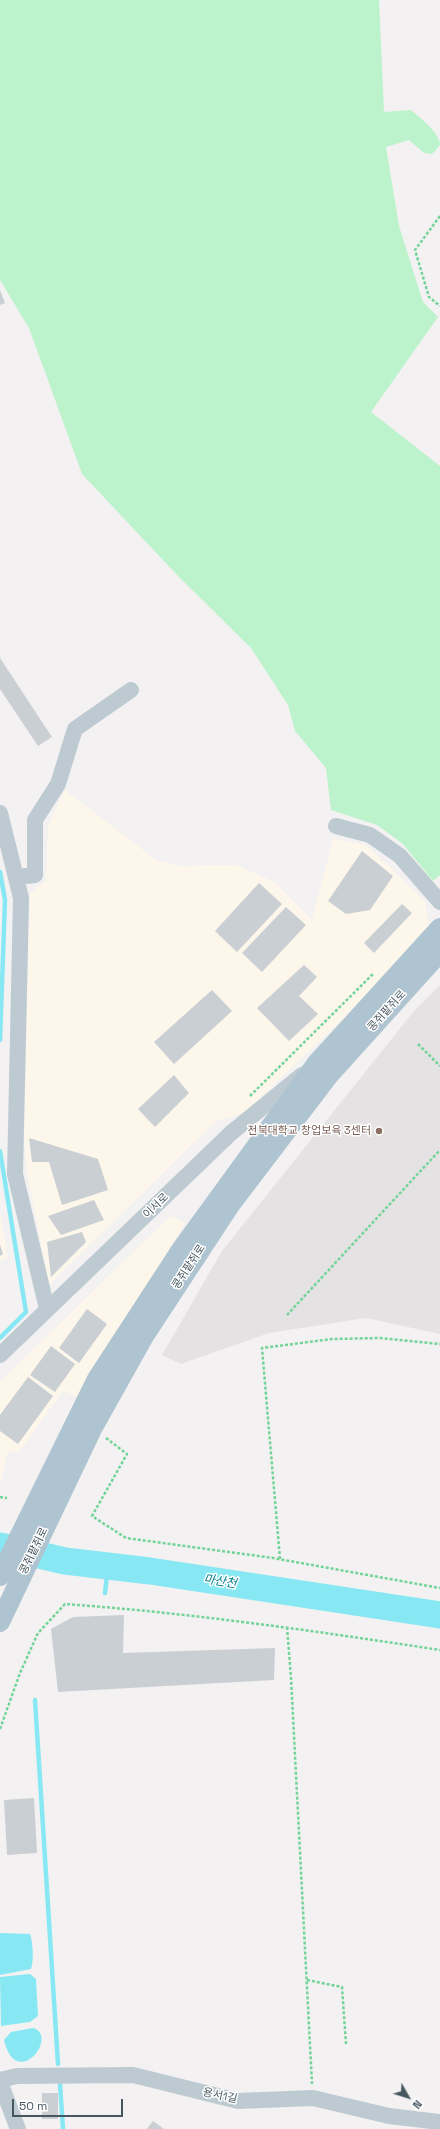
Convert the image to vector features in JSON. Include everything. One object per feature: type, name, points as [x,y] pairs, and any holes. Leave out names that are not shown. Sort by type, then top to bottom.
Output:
[{"type":"main road","name":"콩쥐팥쥐로","points":[[0,1576],[97,1379],[181,1250],[317,1063],[440,928]]},
{"type":"main road","name":"콩쥐팥쥐로","points":[[0,1622],[93,1427],[144,1336],[230,1205],[329,1076],[440,952]]},
{"type":"street","points":[[16,877],[35,875],[35,820],[58,784],[75,729],[131,690]]},
{"type":"street","points":[[0,812],[21,898],[15,1174],[47,1309]]},
{"type":"street","points":[[336,826],[370,835],[400,856],[440,902]]},
{"type":"street","name":"이서로","points":[[0,1355],[231,1133],[317,1063]]},
{"type":"street","name":"용서1길","points":[[0,2081],[16,2076],[134,2075],[238,2101],[313,2098],[389,2116],[440,2122]]},
{"type":"street","points":[[0,2081],[18,2129]]},
{"type":"path","points":[[440,216],[415,250],[429,297],[440,306]]},
{"type":"path","points":[[418,1044],[440,1066]]},
{"type":"path","points":[[287,1316],[440,1150]]},
{"type":"path","points":[[280,1559],[262,1348],[332,1339],[372,1338],[440,1344]]},
{"type":"path","points":[[93,1427],[127,1454],[92,1516],[126,1538],[280,1559],[440,1588]]},
{"type":"path","points":[[0,1497],[7,1498]]},
{"type":"path","points":[[0,1729],[20,1673],[38,1633],[65,1604],[130,1609],[287,1627],[440,1650]]},
{"type":"path","points":[[287,1627],[313,2098]]},
{"type":"path","points":[[307,1980],[342,1987],[346,2044]]},
{"type":"shaded area","points":[[65,790],[156,860],[180,866],[236,865],[274,882],[312,920],[333,839],[366,845],[425,901],[429,926],[350,1012],[244,1113],[215,1122],[49,1285],[27,1173],[24,1133],[30,893],[46,881],[48,826]]},
{"type":"shaded area","name":"전북대학교 창업보육 3센터","points":[[440,985],[440,1334],[366,1318],[269,1333],[181,1364],[162,1355],[222,1251],[414,1011]]},
{"type":"shaded area","points":[[0,1214],[8,1257],[0,1261]]},
{"type":"shaded area","points":[[170,1216],[185,1223],[79,1397],[63,1391],[18,1453],[8,1451],[0,1485],[0,1382]]},
{"type":"green space","points":[[0,0],[379,0],[384,112],[411,110],[433,130],[440,144],[432,154],[424,153],[409,140],[386,147],[399,226],[423,302],[438,317],[371,412],[440,466],[440,875],[433,881],[403,844],[377,825],[331,810],[326,768],[295,731],[288,705],[251,648],[178,576],[82,474],[29,328],[0,280]]},
{"type":"water","points":[[0,1933],[30,1934],[33,1952],[31,1969],[0,1975]]},
{"type":"water","points":[[30,1974],[36,1979],[38,2016],[30,2022],[1,2026],[0,1977]]},
{"type":"water","points":[[33,2028],[40,2033],[42,2041],[39,2049],[26,2061],[17,2061],[10,2055],[4,2040],[11,2032]]},
{"type":"building","points":[[0,290],[5,303],[0,305]]},
{"type":"building","points":[[0,658],[52,737],[38,746],[0,689]]},
{"type":"building","points":[[362,851],[393,876],[370,910],[346,914],[328,901]]},
{"type":"building","points":[[259,883],[282,904],[237,952],[215,931]]},
{"type":"building","points":[[402,904],[412,913],[374,953],[364,943]]},
{"type":"building","points":[[286,907],[306,925],[262,972],[242,953]]},
{"type":"building","points":[[304,965],[317,977],[299,996],[318,1014],[289,1041],[257,1008]]},
{"type":"building","points":[[212,990],[232,1011],[174,1064],[154,1042]]},
{"type":"building","points":[[174,1075],[189,1093],[155,1127],[138,1109]]},
{"type":"building","points":[[29,1138],[98,1159],[108,1190],[62,1205],[49,1162],[32,1162]]},
{"type":"building","points":[[94,1200],[104,1220],[61,1235],[48,1216]]},
{"type":"building","points":[[82,1232],[86,1242],[51,1277],[47,1242]]},
{"type":"building","points":[[0,1245],[3,1254],[0,1256]]},
{"type":"building","points":[[87,1309],[107,1324],[79,1363],[59,1348]]},
{"type":"building","points":[[51,1346],[75,1364],[55,1392],[30,1375]]},
{"type":"building","points":[[28,1377],[53,1396],[18,1444],[0,1431],[0,1415]]},
{"type":"building","points":[[124,1615],[123,1653],[275,1648],[274,1680],[58,1692],[51,1629],[73,1617]]},
{"type":"building","points":[[34,1798],[37,1853],[7,1855],[4,1800]]},
{"type":"building","points":[[42,2093],[58,2093],[58,2119],[42,2119]]},
{"type":"building","points":[[153,2121],[164,2129],[147,2129]]},
{"type":"waterway","points":[[0,872],[5,900],[0,1040]]},
{"type":"waterway","points":[[0,1151],[26,1312],[0,1338]]},
{"type":"waterway","name":"마산천","points":[[0,1546],[65,1561],[150,1571],[440,1615]]},
{"type":"waterway","points":[[105,1593],[108,1566]]},
{"type":"waterway","points":[[35,1700],[58,2064]]},
{"type":"waterway","points":[[60,2084],[63,2129]]},
{"type":"place","name":"전북대학교 창업보육 3센터","points":[[379,1131]]}]
